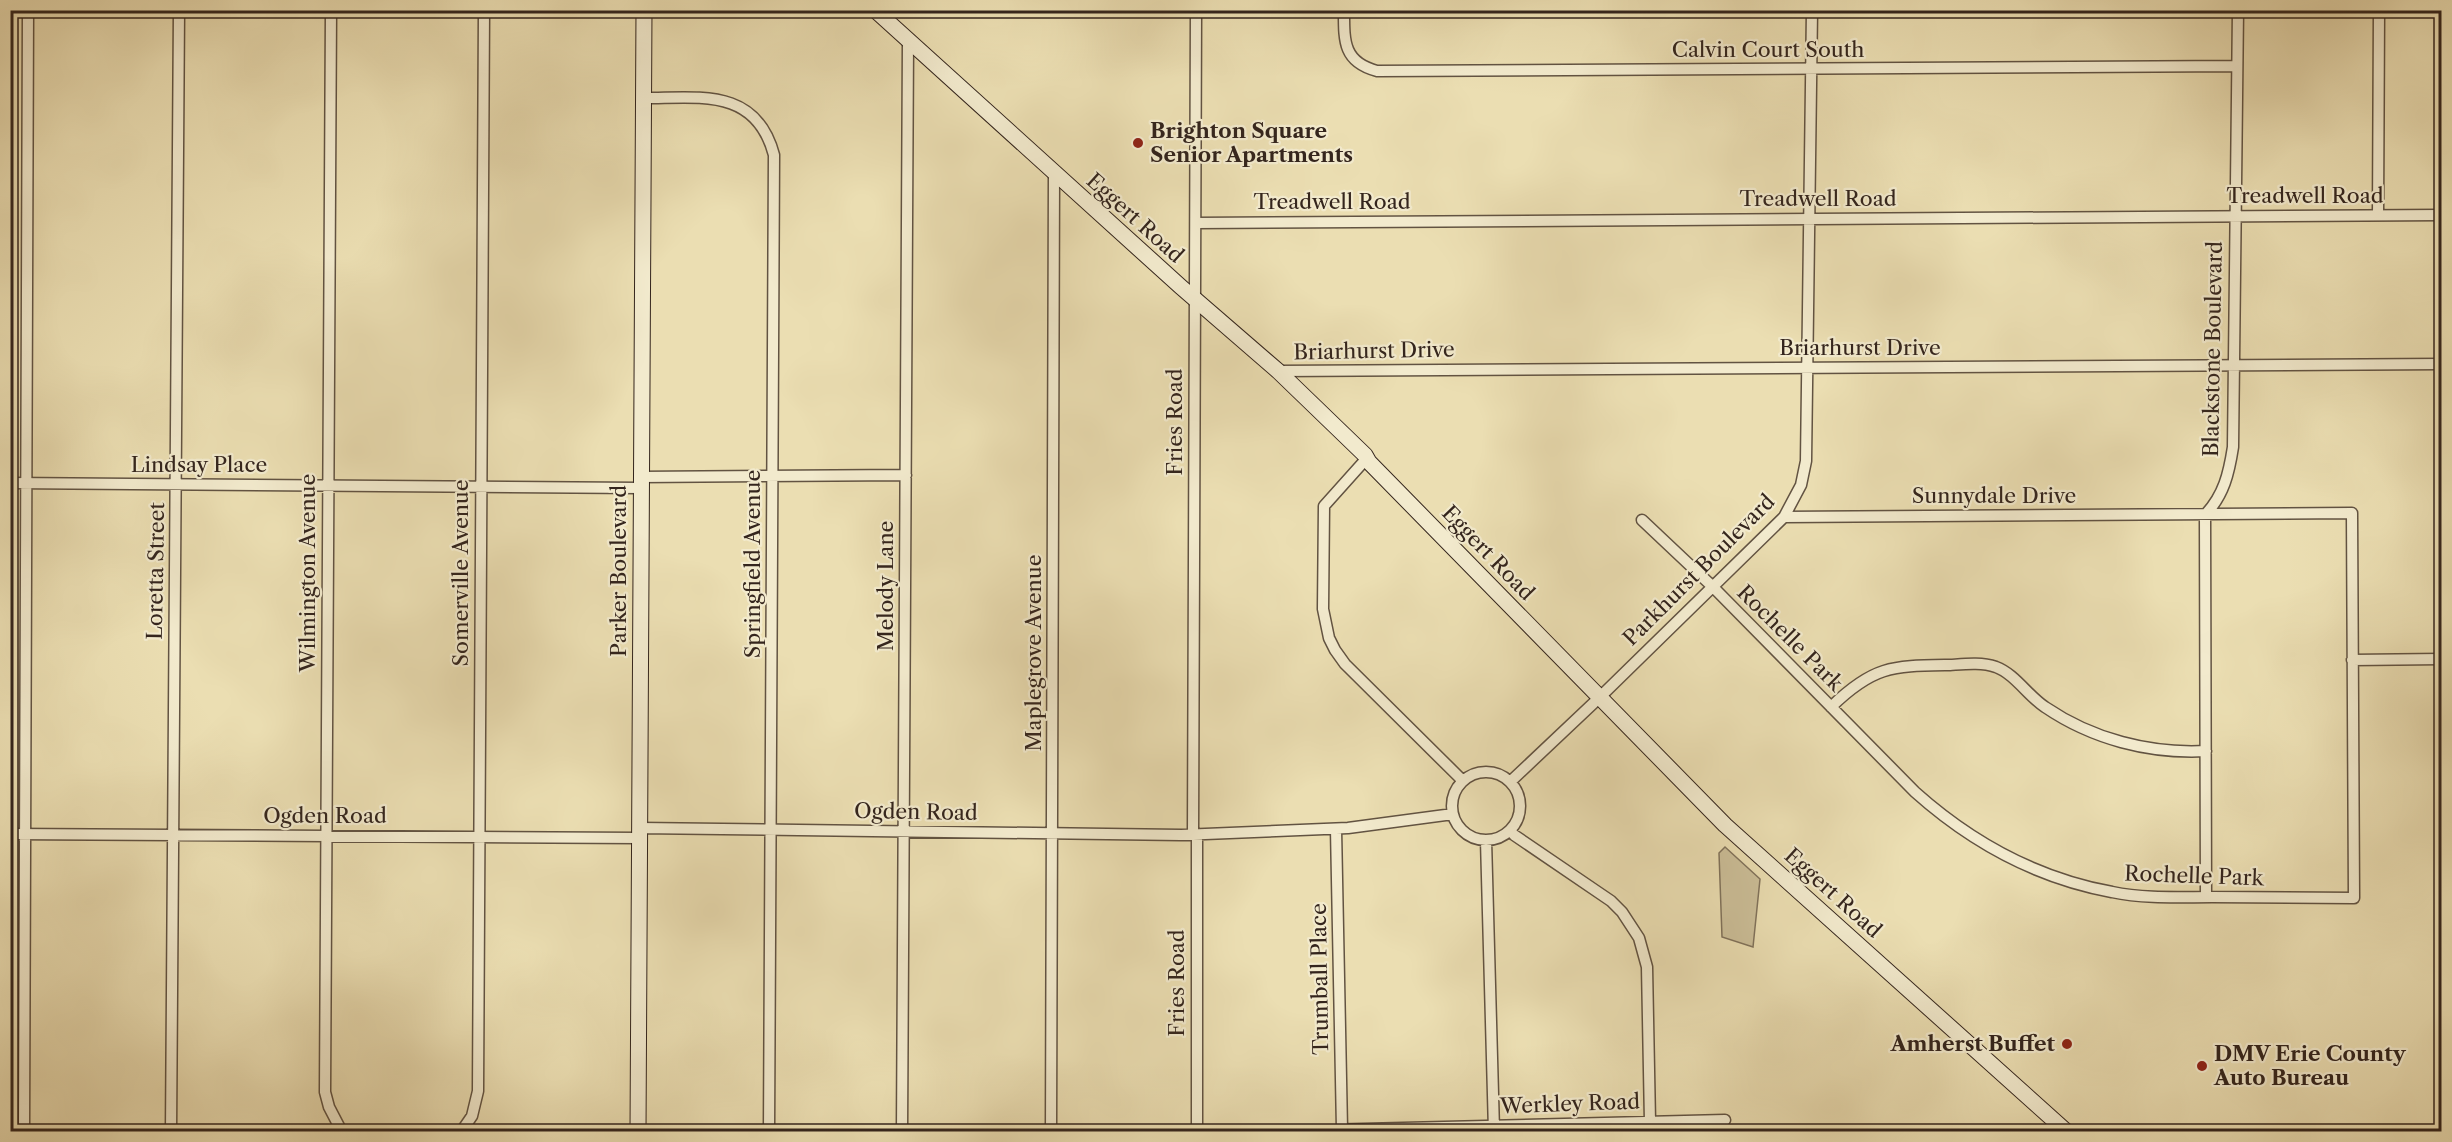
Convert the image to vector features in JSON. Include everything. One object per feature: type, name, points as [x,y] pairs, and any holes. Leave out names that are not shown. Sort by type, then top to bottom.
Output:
[{"type":"street","points":[[24,1131],[28,10]]},
{"type":"street","name":"Loretta Street","points":[[171,1131],[179,10]]},
{"type":"street","name":"Wilmington Avenue","points":[[331,10],[325,1092],[334,1119],[342,1131]]},
{"type":"street","name":"Somerville Avenue","points":[[461,1131],[472,1116],[478,1090],[484,10]]},
{"type":"street","name":"Parker Boulevard","points":[[638,1131],[644,10]]},
{"type":"street","name":"Eggert Road","points":[[875,10],[1054,174],[1278,371],[1367,458],[1725,825],[2067,1131]]},
{"type":"street","name":"Fries Road","points":[[1196,10],[1197,1131]]},
{"type":"street","name":"Calvin Court South","points":[[1344,10],[1344,40],[1347,50],[1360,64],[1377,71],[2237,66]]},
{"type":"street","name":"Parkhurst Boulevard","points":[[1509,782],[1600,698],[1713,587],[1784,517],[1793,503],[1805,472],[1812,10]]},
{"type":"street","name":"Blackstone Boulevard","points":[[2205,514],[2221,494],[2233,447],[2238,10]]},
{"type":"street","points":[[2378,215],[2379,10]]},
{"type":"street","name":"Melody Lane","points":[[902,1131],[908,41]]},
{"type":"street","name":"Springfield Avenue","points":[[644,98],[725,100],[747,111],[758,120],[774,155],[769,1131]]},
{"type":"street","name":"Maplegrove Avenue","points":[[1051,1131],[1054,174]]},
{"type":"street","name":"Treadwell Road","points":[[1196,223],[2442,215]]},
{"type":"street","name":"Briarhurst Drive","points":[[1278,371],[2442,364]]},
{"type":"street","points":[[1367,458],[1324,506],[1323,609],[1329,638],[1345,663],[1463,781]]},
{"type":"street","name":"Lindsay Place","points":[[10,483],[481,486],[772,476],[906,476]]},
{"type":"street","name":"Rochelle Park","points":[[1642,519],[1940,815],[2005,856],[2044,874],[2114,893],[2150,896],[2354,898],[2352,513],[2205,514]]},
{"type":"street","points":[[2205,514],[2206,897]]},
{"type":"street","name":"Sunnydale Drive","points":[[1784,517],[2205,514]]},
{"type":"street","points":[[2352,660],[2442,659]]},
{"type":"street","points":[[1830,707],[1858,682],[1887,668],[1982,664],[2003,671],[2045,707],[2105,738],[2147,748],[2206,751]]},
{"type":"street","points":[[1490,773],[1509,782],[1519,802],[1518,817],[1510,830],[1503,835],[1486,840],[1469,836],[1462,830],[1453,814],[1453,796],[1463,781],[1476,774],[1490,773]]},
{"type":"street","name":"Ogden Road","points":[[10,834],[479,837],[771,830],[1195,835],[1336,829],[1453,814]]},
{"type":"street","name":"Trumball Place","points":[[1336,829],[1342,1129]]},
{"type":"street","points":[[1510,830],[1565,872],[1611,901],[1622,912],[1638,938],[1647,967],[1650,1122]]},
{"type":"street","points":[[1486,840],[1494,1129]]},
{"type":"street","name":"Werkley Road","points":[[1236,1131],[1494,1129],[1725,1120]]},
{"type":"shaded area","points":[[1725,847],[1760,879],[1753,947],[1722,937],[1719,853]]},
{"type":"place","name":"Brighton Square Senior Apartments","points":[[1138,143]]},
{"type":"place","name":"Amherst Buffet","points":[[2067,1044]]},
{"type":"place","name":"DMV Erie County Auto Bureau","points":[[2202,1066]]}]
